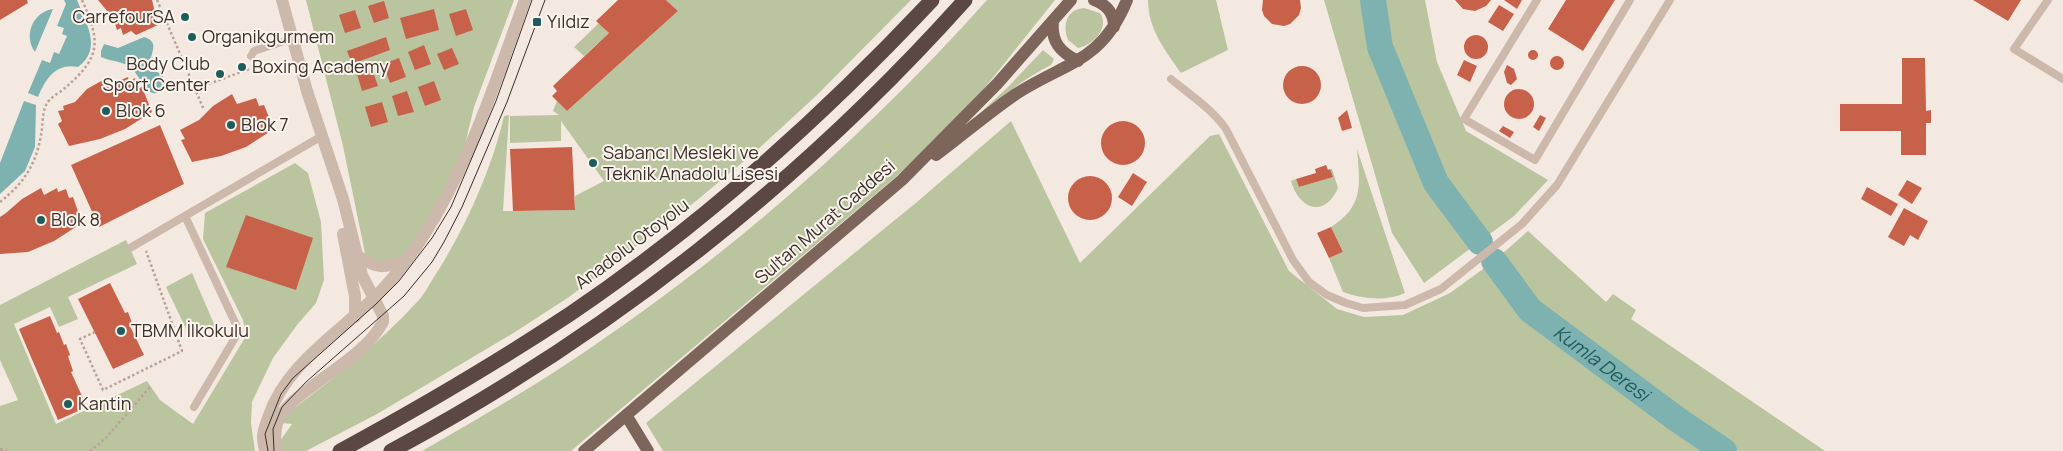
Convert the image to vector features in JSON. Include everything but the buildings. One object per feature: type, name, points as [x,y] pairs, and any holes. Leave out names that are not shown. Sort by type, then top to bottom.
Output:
[{"type":"highway","name":"Anadolu Otoyolu","points":[[340,451],[447,392],[571,313],[701,216],[829,106],[932,0]]},
{"type":"highway","points":[[391,451],[487,396],[615,313],[735,222],[828,139],[965,0]]},
{"type":"main road","name":"Sultan Murat Caddesi","points":[[584,451],[902,180],[997,84],[1071,0]]},
{"type":"main road","points":[[1094,0],[1110,11],[1114,17],[1114,27]]},
{"type":"main road","points":[[902,180],[1030,85],[1078,61],[1095,50],[1114,27],[1127,0]]},
{"type":"main road","points":[[1052,21],[1054,42],[1061,50],[1078,61]]},
{"type":"main road","points":[[626,414],[648,451]]},
{"type":"street","points":[[276,451],[276,427],[284,411],[301,395],[354,354],[380,329],[383,322],[382,316],[362,276],[343,199],[322,136],[282,0]]},
{"type":"street","points":[[265,451],[263,434],[273,402],[290,377],[314,351],[355,317],[373,299],[406,260],[425,233],[460,166],[488,101],[525,0]]},
{"type":"street","points":[[335,178],[336,203],[354,288],[355,317]]},
{"type":"street","points":[[357,255],[378,267],[389,266],[406,260]]},
{"type":"lane","points":[[1537,0],[1464,120],[1535,160],[1630,0]]},
{"type":"lane","points":[[1171,79],[1204,104],[1217,116],[1226,129],[1293,260],[1309,282],[1328,295],[1363,308],[1404,305],[1441,289],[1522,224],[1557,185],[1670,0]]},
{"type":"lane","points":[[2048,0],[2014,49],[2063,79]]},
{"type":"lane","points":[[294,40],[252,54],[272,45],[294,40]]},
{"type":"lane","points":[[130,248],[322,136]]},
{"type":"lane","points":[[185,216],[239,331],[194,407]]},
{"type":"path","points":[[0,202],[15,190],[31,168],[41,138],[46,104],[69,85],[90,63],[96,47],[94,26],[82,0]]},
{"type":"path","points":[[157,0],[204,110]]},
{"type":"path","points":[[195,89],[254,67]]},
{"type":"path","points":[[94,332],[80,339],[103,390],[182,351],[142,241]]},
{"type":"path","points":[[90,451],[106,438],[150,387]]},
{"type":"path","points":[[0,449],[7,451]]},
{"type":"green space","points":[[306,0],[514,0],[474,107],[460,165],[407,260],[367,263],[343,146]]},
{"type":"green space","points":[[666,0],[911,0],[817,95],[755,152],[696,201],[569,297],[515,332],[377,414],[306,451],[273,451],[292,424],[282,423],[287,414],[371,347],[420,299],[456,240],[476,199],[492,157],[504,116],[509,115],[503,211],[575,210],[575,196],[604,181],[561,121],[561,141],[510,143],[510,116],[559,115],[553,111],[557,101],[567,111],[678,11]]},
{"type":"green space","points":[[987,0],[1055,0],[983,90],[947,129],[898,175],[571,451],[422,451],[512,398],[623,326],[734,241],[840,150],[940,51]]},
{"type":"green space","points":[[1148,0],[1216,0],[1228,50],[1181,73],[1158,39],[1151,20]]},
{"type":"green space","points":[[1324,0],[1425,0],[1437,62],[1466,131],[1548,180],[1514,216],[1424,283],[1392,233]]},
{"type":"green space","points":[[1084,8],[1100,13],[1103,24],[1094,40],[1078,48],[1068,40],[1066,24],[1073,11]]},
{"type":"green space","points":[[599,23],[609,33],[584,56],[574,47]]},
{"type":"green space","points":[[1043,50],[1054,59],[1051,65],[1016,87],[962,130],[1009,86]]},
{"type":"green space","points":[[1011,121],[1080,263],[1210,136],[1219,134],[1289,271],[1337,309],[1364,317],[1403,315],[1450,293],[1494,261],[1528,231],[1606,302],[1613,294],[1636,310],[1631,319],[1825,451],[663,451],[646,423],[917,202]]},
{"type":"green space","points":[[1357,149],[1405,293],[1390,298],[1358,296],[1343,292],[1329,258],[1343,252],[1331,227],[1349,211],[1355,203],[1358,194]]},
{"type":"green space","points":[[295,163],[308,173],[321,222],[324,280],[316,303],[273,358],[252,402],[251,423],[255,451],[0,451],[0,406],[18,400],[0,360],[0,305],[126,240],[137,264],[68,297],[78,319],[59,327],[50,307],[14,324],[56,424],[147,381],[160,400],[193,424],[246,336],[243,320],[203,239],[205,213]]},
{"type":"green space","points":[[1330,169],[1332,169],[1338,188],[1332,198],[1326,204],[1319,207],[1312,207],[1306,204],[1295,191],[1291,181],[1296,179],[1299,187],[1332,177]]},
{"type":"green space","points":[[192,273],[215,326],[190,337],[166,287]]},
{"type":"water","points":[[64,0],[77,0],[90,35],[90,52],[86,60],[78,67],[64,67],[53,73],[48,78],[38,97],[28,93],[42,60],[50,63],[54,52],[59,54],[67,36],[62,34],[64,28],[57,26],[66,4]]},
{"type":"water","points":[[53,9],[35,52],[30,39],[32,25],[40,15]]},
{"type":"water","points":[[144,37],[151,40],[153,44],[151,65],[163,77],[164,87],[157,93],[146,89],[135,72],[127,65],[101,57],[104,44],[118,48]]},
{"type":"water","points":[[24,101],[36,105],[35,147],[25,171],[0,194],[0,163]]},
{"type":"waterway","name":"Kumla Deresi","points":[[1373,0],[1380,47],[1436,183],[1480,242]]},
{"type":"waterway","name":"Kumla Deresi","points":[[1494,261],[1530,310],[1678,420],[1724,451]]},
{"type":"tram line","points":[[268,451],[265,434],[281,394],[293,378],[399,281],[432,238],[451,207],[496,101],[532,0]]},
{"type":"tram line","points":[[274,451],[273,429],[282,407],[306,382],[404,296],[432,262],[462,207],[507,102],[545,0]]},
{"type":"place","name":"CarrefourSA","points":[[185,17]]},
{"type":"place","name":"Yıldız","points":[[537,22]]},
{"type":"place","name":"Organikgurmem","points":[[192,37]]},
{"type":"place","name":"Boxing Academy","points":[[242,67]]},
{"type":"place","name":"Body Club Sport Center","points":[[220,74]]},
{"type":"place","name":"Blok 6","points":[[106,111]]},
{"type":"place","name":"Blok 7","points":[[231,125]]},
{"type":"place","name":"Sabancı Mesleki ve Teknik Anadolu Lisesi","points":[[593,163]]},
{"type":"place","name":"Blok 8","points":[[41,220]]},
{"type":"place","name":"TBMM İlkokulu","points":[[121,331]]},
{"type":"place","name":"Kantin","points":[[68,404]]}]
